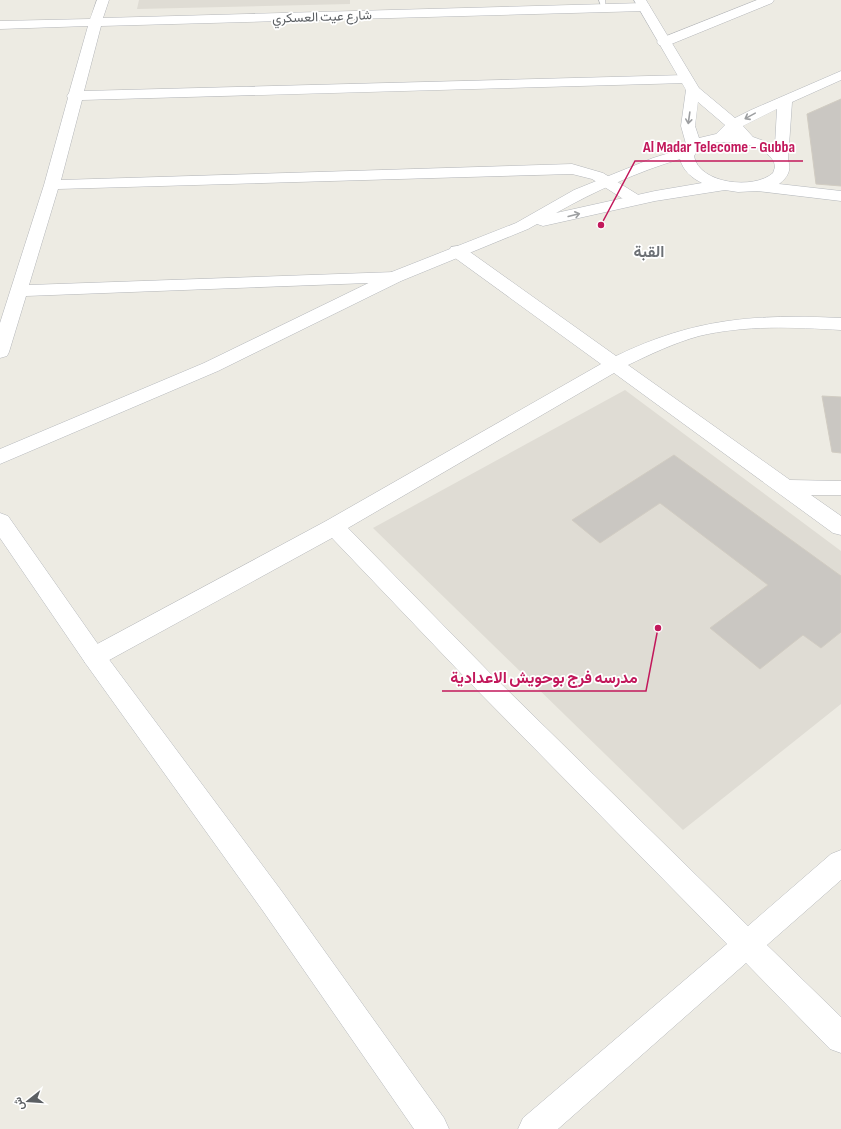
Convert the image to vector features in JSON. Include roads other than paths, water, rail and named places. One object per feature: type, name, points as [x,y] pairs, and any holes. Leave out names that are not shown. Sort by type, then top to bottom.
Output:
[{"type":"street","points":[[0,352],[52,185],[74,96],[103,0]]},
{"type":"street","points":[[368,0],[369,15]]},
{"type":"street","points":[[664,42],[768,0]]},
{"type":"street","points":[[642,3],[690,85],[748,140]]},
{"type":"street","name":"شارع عيت العسكري","points":[[0,25],[369,15],[642,3]]},
{"type":"street","points":[[718,138],[734,126],[756,113],[786,101],[841,75]]},
{"type":"street","points":[[74,96],[690,85]]},
{"type":"street","points":[[690,85],[688,126],[691,149],[687,160],[691,168],[699,176],[712,182],[727,186]]},
{"type":"street","points":[[758,186],[771,182],[779,176],[783,169],[781,160],[786,101]]},
{"type":"street","points":[[0,458],[211,367],[395,277],[522,226],[580,194],[658,161],[691,149],[704,141],[718,138],[748,140],[774,152],[781,160]]},
{"type":"street","points":[[52,185],[572,169],[589,172],[634,200]]},
{"type":"street","points":[[522,226],[634,200],[704,188],[758,186],[841,196]]},
{"type":"street","points":[[457,251],[788,487],[841,527]]},
{"type":"street","points":[[20,291],[395,277]]},
{"type":"street","points":[[94,657],[334,527],[616,364],[645,349],[678,336],[716,328],[754,324],[802,322],[841,324]]},
{"type":"street","points":[[788,487],[841,488]]},
{"type":"street","points":[[0,521],[94,657],[273,902],[433,1129]]},
{"type":"street","points":[[334,527],[482,680],[841,1038]]},
{"type":"street","points":[[534,1129],[841,863]]},
{"type":"place","name":"Al Madar Telecome - Gubba","points":[[601,225]]},
{"type":"place","name":"مدرسه فرج بوحويش الاعدادية","points":[[658,628]]},
{"type":"district","name":"القبة","points":[[649,251]]}]
